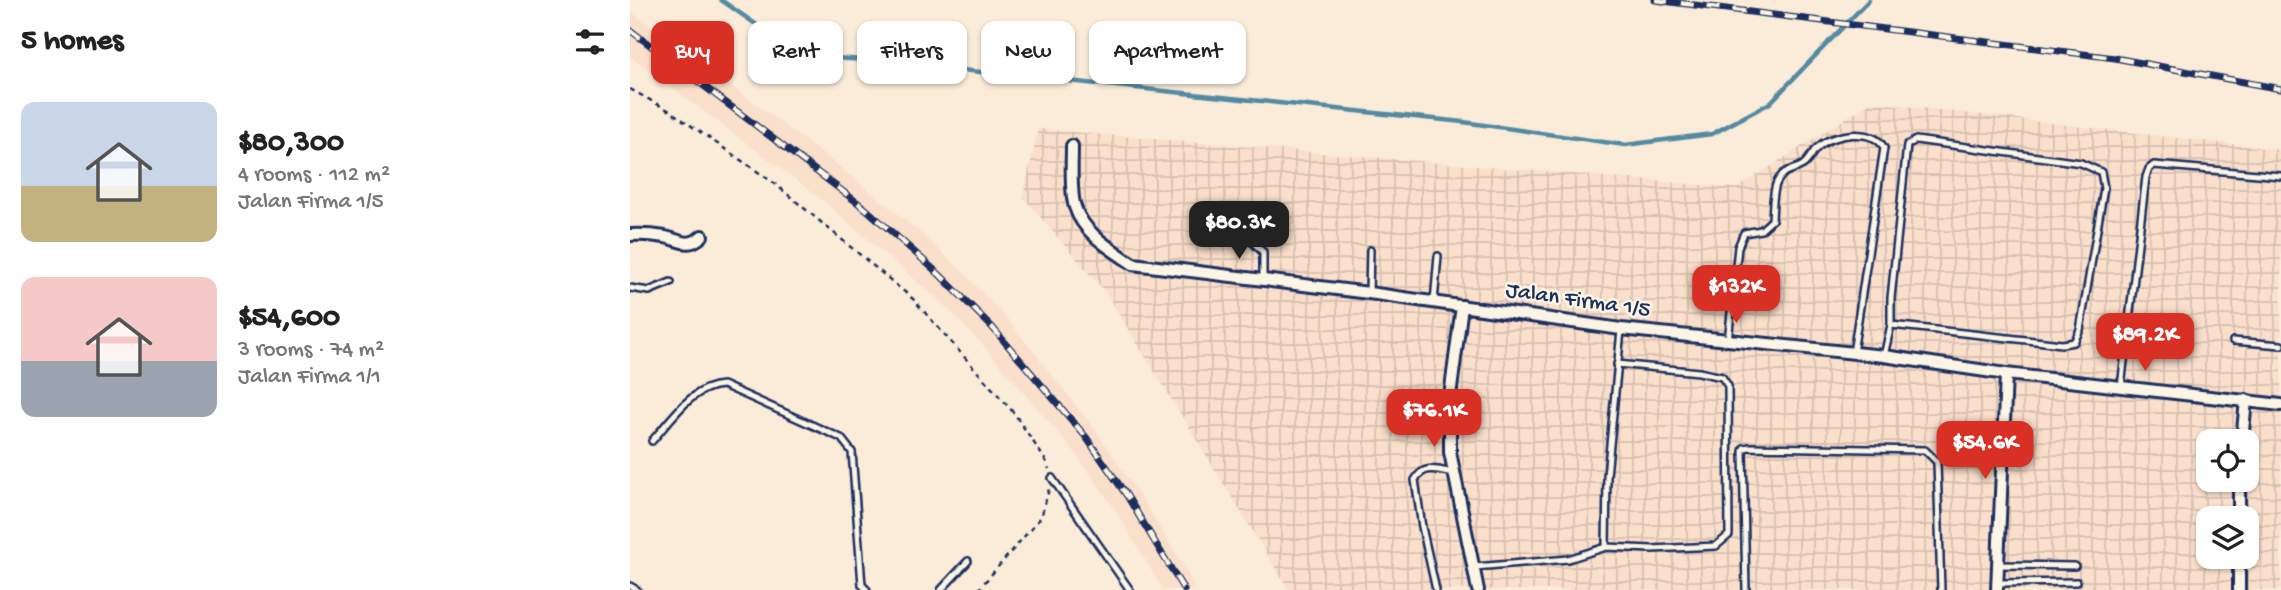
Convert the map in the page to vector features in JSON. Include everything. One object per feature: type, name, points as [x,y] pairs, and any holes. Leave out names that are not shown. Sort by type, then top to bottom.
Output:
[{"type":"street","name":"Jalan Firma 1/5","points":[[1072,146],[1074,206],[1087,229],[1133,264],[1369,293],[1621,329],[1884,356],[2006,374],[2281,405]]},
{"type":"street","points":[[630,235],[643,233],[667,237],[684,244],[696,241],[702,236]]},
{"type":"street","points":[[1462,306],[1450,396],[1450,452],[1478,590]]},
{"type":"street","points":[[1997,587],[2006,374]]},
{"type":"street","points":[[2243,429],[2246,400]]},
{"type":"street","points":[[2239,569],[2239,590]]},
{"type":"lane","points":[[1728,341],[1738,247],[1744,233],[1760,230],[1772,220],[1776,184],[1786,170],[1803,165],[1816,148],[1830,138],[1874,136],[1881,140],[1884,148],[1853,353]]},
{"type":"lane","points":[[1884,356],[1891,325],[1891,298],[1908,145],[1916,140],[2067,161],[2081,163],[2101,172],[2104,188],[2080,331],[2074,342],[2062,344],[1891,325]]},
{"type":"lane","points":[[2122,387],[2149,169],[2154,165],[2281,176]]},
{"type":"lane","points":[[1244,234],[1263,252],[1263,280]]},
{"type":"lane","points":[[1369,293],[1370,250]]},
{"type":"lane","points":[[1434,302],[1438,257]]},
{"type":"lane","points":[[630,288],[649,291],[671,282]]},
{"type":"lane","points":[[1606,547],[1607,476],[1621,329]]},
{"type":"lane","points":[[2234,341],[2281,345]]},
{"type":"lane","points":[[1475,567],[1568,559],[1606,547],[1651,549],[1716,546],[1729,535],[1728,386],[1722,377],[1699,372],[1616,364]]},
{"type":"lane","points":[[652,441],[694,396],[703,389],[723,385],[841,438],[852,452],[862,585],[867,590]]},
{"type":"lane","points":[[1746,590],[1743,451],[1744,448],[1750,447],[1925,450],[1931,454],[1937,462],[1941,590]]},
{"type":"lane","points":[[1436,590],[1422,527],[1416,480],[1419,474],[1430,468],[1453,474]]},
{"type":"lane","points":[[1052,478],[1130,590]]},
{"type":"lane","points":[[941,590],[968,561]]},
{"type":"lane","points":[[1997,565],[2075,566]]},
{"type":"lane","points":[[1997,587],[2077,582]]},
{"type":"lane","points":[[630,586],[637,590]]},
{"type":"path","points":[[630,89],[670,111],[774,183],[913,299],[1014,413],[1046,461],[1052,478],[1041,517],[978,590]]},
{"type":"shaded area","points":[[630,11],[651,27],[651,72],[630,56]]},
{"type":"shaded area","points":[[668,84],[728,84],[840,167],[923,235],[964,273],[1008,320],[1097,432],[1186,570],[1195,590],[1163,590],[1115,509],[1074,451],[984,346],[940,301],[819,197]]},
{"type":"shaded area","points":[[1871,102],[2281,150],[2281,590],[1289,590],[1106,293],[1023,197],[1038,129],[1737,188]]},
{"type":"waterway","points":[[721,0],[784,44],[834,58],[1463,122],[1625,145],[1712,134],[1770,103],[1869,0]]},
{"type":"railway","points":[[1655,0],[2115,58],[2281,89]]},
{"type":"railway","points":[[630,30],[866,209],[939,274],[992,327],[1086,437],[1127,496],[1184,590]]}]
